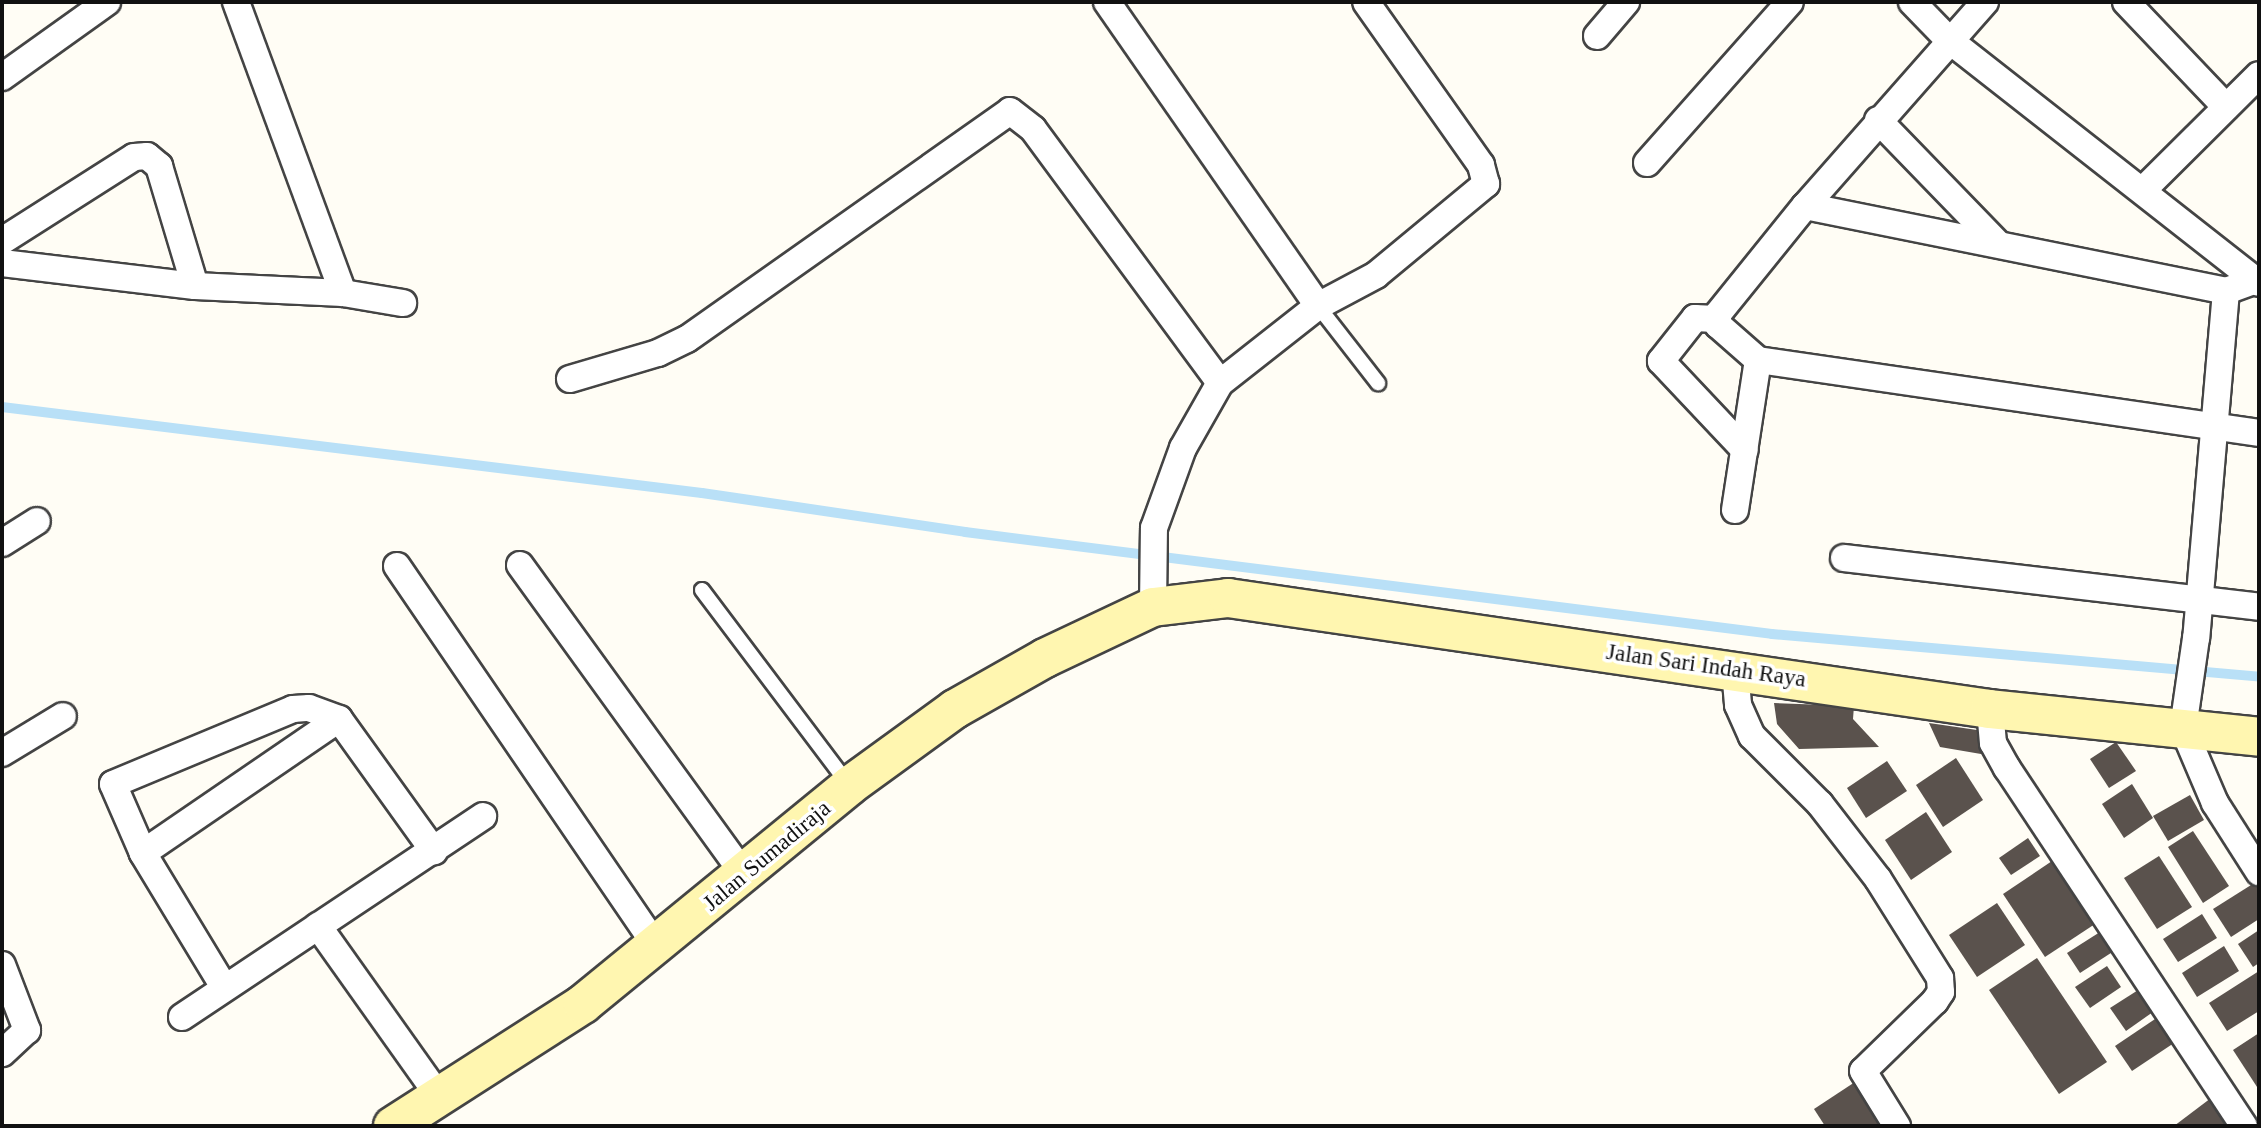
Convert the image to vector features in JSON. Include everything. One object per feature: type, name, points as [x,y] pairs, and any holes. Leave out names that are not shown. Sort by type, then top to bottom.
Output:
[{"type":"street","points":[[2,77],[107,2]]},
{"type":"street","points":[[236,2],[343,293]]},
{"type":"street","points":[[1107,2],[1318,306]]},
{"type":"street","points":[[1152,590],[1154,528],[1183,448],[1220,383],[1318,306],[1376,275],[1486,184],[1481,166],[1366,2]]},
{"type":"street","points":[[1597,36],[1626,2]]},
{"type":"street","points":[[1647,163],[1790,2]]},
{"type":"street","points":[[1912,2],[1949,40],[2259,281]]},
{"type":"street","points":[[1715,319],[1878,120],[1985,2]]},
{"type":"street","points":[[2126,2],[2226,107]]},
{"type":"street","points":[[2143,190],[2259,75]]},
{"type":"street","points":[[570,379],[657,354],[687,339],[1010,111],[1033,129],[1220,383]]},
{"type":"street","points":[[1878,120],[1998,244]]},
{"type":"street","points":[[2,241],[134,157],[147,156],[159,166],[195,286]]},
{"type":"street","points":[[1805,206],[2227,291],[2259,281]]},
{"type":"street","points":[[2,262],[195,286],[343,293],[403,303]]},
{"type":"street","points":[[2227,291],[2196,638],[2184,717],[2215,803],[2259,872]]},
{"type":"street","points":[[1745,450],[1661,361],[1695,318],[1715,319],[1758,360],[2259,433]]},
{"type":"street","points":[[1735,510],[1758,360]]},
{"type":"street","points":[[2,543],[37,521]]},
{"type":"street","points":[[1844,558],[2259,607]]},
{"type":"street","points":[[520,565],[744,875]]},
{"type":"street","points":[[397,566],[658,948]]},
{"type":"street","name":"Jalan Sari Indah Raya","points":[[1152,590],[1228,598],[1990,709],[2184,717],[2259,737]]},
{"type":"street","name":"Jalan Sumadiraja","points":[[393,1126],[583,1004],[658,948],[849,786],[955,709],[1045,658],[1152,590]]},
{"type":"street","points":[[1735,670],[1738,705],[1752,736],[1820,804],[1878,879],[1940,978],[1941,992],[1935,1002],[1863,1070],[1897,1126]]},
{"type":"street","points":[[224,987],[143,853],[113,784],[293,709],[309,708],[339,719],[434,851]]},
{"type":"street","points":[[1990,709],[1993,743],[2007,768],[2244,1126]]},
{"type":"street","points":[[2,753],[63,716]]},
{"type":"street","points":[[143,853],[339,719]]},
{"type":"street","points":[[182,1017],[483,816]]},
{"type":"street","points":[[318,926],[439,1096]]},
{"type":"street","points":[[2,965],[27,1030],[2,1053]]},
{"type":"street","points":[[2250,1126],[2259,1119]]},
{"type":"lane","points":[[1318,306],[1378,383]]},
{"type":"lane","points":[[702,590],[849,786]]},
{"type":"building","points":[[1774,703],[1854,706],[1853,719],[1879,747],[1799,749],[1777,724]]},
{"type":"building","points":[[1929,723],[1984,731],[1981,754],[1940,747]]},
{"type":"building","points":[[2116,742],[2136,771],[2109,788],[2090,759]]},
{"type":"building","points":[[1956,758],[1983,800],[1943,827],[1916,785]]},
{"type":"building","points":[[1887,761],[1907,791],[1866,818],[1847,788]]},
{"type":"building","points":[[2132,784],[2153,818],[2124,838],[2102,804]]},
{"type":"building","points":[[2190,795],[2204,820],[2168,841],[2153,816]]},
{"type":"building","points":[[1926,812],[1952,852],[1911,880],[1885,840]]},
{"type":"building","points":[[2193,831],[2229,886],[2203,903],[2168,847]]},
{"type":"building","points":[[2028,838],[2040,856],[2011,875],[1999,858]]},
{"type":"building","points":[[2159,856],[2192,907],[2157,929],[2124,878]]},
{"type":"building","points":[[2055,859],[2098,922],[2045,957],[2003,894]]},
{"type":"building","points":[[2259,880],[2259,919],[2231,937],[2213,909]]},
{"type":"building","points":[[1997,903],[2025,945],[1977,977],[1949,935]]},
{"type":"building","points":[[2202,914],[2217,938],[2178,962],[2163,939]]},
{"type":"building","points":[[2259,930],[2259,963],[2253,967],[2238,944]]},
{"type":"building","points":[[2100,932],[2114,951],[2080,973],[2067,953]]},
{"type":"building","points":[[2224,946],[2239,971],[2197,997],[2182,973]]},
{"type":"building","points":[[2037,958],[2107,1062],[2059,1094],[1989,990]]},
{"type":"building","points":[[2107,966],[2121,987],[2090,1008],[2075,987]]},
{"type":"building","points":[[2259,971],[2259,1011],[2227,1031],[2209,1003]]},
{"type":"building","points":[[2146,985],[2160,1007],[2126,1031],[2110,1008]]},
{"type":"building","points":[[2164,1013],[2180,1039],[2132,1071],[2115,1046]]},
{"type":"building","points":[[2259,1033],[2259,1090],[2233,1050]]},
{"type":"building","points":[[1858,1080],[1889,1126],[1825,1126],[1814,1109]]},
{"type":"building","points":[[2215,1095],[2238,1126],[2174,1126]]},
{"type":"waterway","points":[[2,407],[702,493],[965,532],[1772,634],[2259,677]]}]
